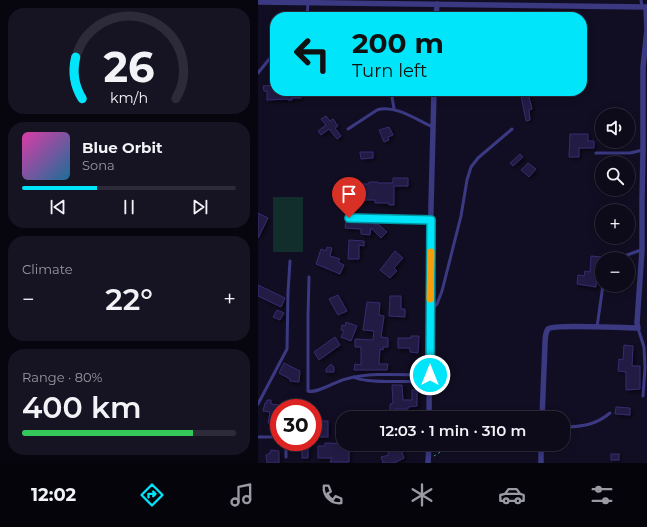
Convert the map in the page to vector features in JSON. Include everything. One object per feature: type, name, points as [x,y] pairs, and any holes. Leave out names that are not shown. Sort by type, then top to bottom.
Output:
[{"type":"street","points":[[258,2],[396,2],[645,7],[647,30],[643,67],[644,150],[642,250],[637,323],[638,328],[552,327],[548,329],[545,344],[542,411]]},
{"type":"street","points":[[429,411],[434,96]]},
{"type":"street","points":[[541,451],[541,463]]},
{"type":"lane","points":[[641,0],[645,7]]},
{"type":"lane","points":[[307,12],[308,3]]},
{"type":"lane","points":[[258,73],[270,58]]},
{"type":"lane","points":[[392,96],[394,109]]},
{"type":"lane","points":[[348,129],[382,108],[394,109],[433,127]]},
{"type":"lane","points":[[430,311],[437,304],[442,291],[461,216],[467,180],[471,167],[478,158],[512,129]]},
{"type":"lane","points":[[596,153],[630,153],[644,150]]},
{"type":"lane","points":[[349,218],[431,220]]},
{"type":"lane","points":[[635,252],[642,250]]},
{"type":"lane","points":[[258,404],[287,349],[290,261]]},
{"type":"lane","points":[[309,277],[308,391],[314,392],[341,380],[359,375],[429,378]]},
{"type":"lane","points":[[598,327],[603,292]]},
{"type":"lane","points":[[638,328],[644,347],[645,367],[643,396]]},
{"type":"lane","points":[[354,377],[359,380],[429,378]]},
{"type":"lane","points":[[570,427],[580,427],[595,423],[610,413]]},
{"type":"lane","points":[[258,437],[270,437]]},
{"type":"lane","points":[[286,451],[286,457]]},
{"type":"path","points":[[429,461],[443,451]]},
{"type":"green space","points":[[273,197],[303,197],[303,252],[273,252]]},
{"type":"building","points":[[270,85],[270,96],[301,96],[301,98],[292,98],[292,100],[267,100],[267,91],[264,91],[263,86]]},
{"type":"building","points":[[521,96],[529,96],[532,109],[529,110],[530,120],[526,121]]},
{"type":"building","points":[[326,116],[330,121],[333,119],[338,126],[335,128],[341,136],[337,139],[329,129],[321,135],[318,131],[326,125],[321,119]]},
{"type":"building","points":[[389,127],[393,135],[388,137],[389,140],[384,142],[379,130]]},
{"type":"building","points":[[570,134],[588,134],[588,141],[594,141],[594,148],[579,148],[579,157],[569,157]]},
{"type":"building","points":[[360,152],[373,152],[373,158],[361,159]]},
{"type":"building","points":[[520,154],[523,157],[513,166],[510,163]]},
{"type":"building","points":[[528,163],[536,169],[529,177],[521,170]]},
{"type":"building","points":[[393,178],[408,178],[408,186],[394,186],[394,205],[389,205],[389,203],[375,203],[375,200],[356,200],[356,206],[348,206],[349,180],[355,180],[355,184],[369,184],[369,182],[393,183]]},
{"type":"building","points":[[258,213],[268,218],[258,238]]},
{"type":"building","points":[[346,221],[374,222],[374,224],[378,224],[387,232],[381,238],[371,228],[370,235],[361,234],[361,229],[345,228]]},
{"type":"building","points":[[349,240],[364,241],[364,246],[359,245],[359,259],[348,259]]},
{"type":"building","points":[[327,247],[332,248],[330,256],[340,259],[338,262],[344,265],[340,274],[316,264],[321,249],[326,251]]},
{"type":"building","points":[[395,251],[403,258],[394,268],[397,271],[390,278],[380,270]]},
{"type":"building","points":[[591,256],[595,256],[595,287],[577,284],[578,275],[584,276],[585,271],[590,272]]},
{"type":"building","points":[[258,285],[285,298],[281,307],[258,296]]},
{"type":"building","points":[[338,295],[347,311],[338,315],[329,299]]},
{"type":"building","points":[[390,296],[401,296],[401,309],[405,309],[405,317],[389,316]]},
{"type":"building","points":[[367,302],[380,303],[379,315],[384,316],[381,337],[388,338],[388,347],[383,347],[383,350],[380,349],[379,364],[388,364],[387,370],[354,370],[355,364],[361,365],[361,347],[355,347],[355,339],[373,340],[374,331],[363,330]]},
{"type":"building","points":[[277,310],[284,313],[280,320],[273,317]]},
{"type":"building","points":[[346,322],[357,326],[351,341],[341,337],[344,331],[341,330],[342,325],[345,326]]},
{"type":"building","points":[[411,336],[419,336],[418,353],[410,352],[410,348],[398,348],[398,338],[411,338]]},
{"type":"building","points":[[335,337],[340,345],[319,360],[314,352]]},
{"type":"building","points":[[624,345],[633,346],[632,366],[640,366],[640,389],[626,390],[626,372],[618,371],[619,359],[623,360]]},
{"type":"building","points":[[284,363],[300,371],[299,382],[290,381],[290,379],[279,373]]},
{"type":"building","points":[[331,364],[334,367],[334,372],[326,372],[326,369]]},
{"type":"building","points":[[392,385],[402,385],[403,400],[412,400],[412,390],[417,390],[417,406],[408,407],[408,409],[396,409],[396,411],[390,411],[390,404],[393,403]]},
{"type":"building","points":[[267,400],[270,400],[270,412],[263,411]]},
{"type":"building","points":[[616,407],[630,408],[630,415],[615,414]]},
{"type":"building","points":[[270,412],[270,423],[268,423]]},
{"type":"building","points":[[322,421],[328,421],[328,437],[322,437]]},
{"type":"building","points":[[325,443],[336,443],[336,451],[349,451],[349,462],[330,462],[332,458],[318,458],[318,451],[322,451],[322,446],[325,446]]},
{"type":"building","points":[[271,451],[279,451],[279,463],[267,463],[266,455]]},
{"type":"building","points":[[302,451],[308,451],[308,458],[302,458]]},
{"type":"building","points":[[387,451],[402,451],[404,458],[394,463],[383,463],[381,457],[389,455]]},
{"type":"building","points":[[611,454],[619,454],[619,460],[611,460]]},
{"type":"slow traffic","points":[[430,299],[431,252]]},
{"type":"route","points":[[349,218],[431,220],[430,375]]}]
